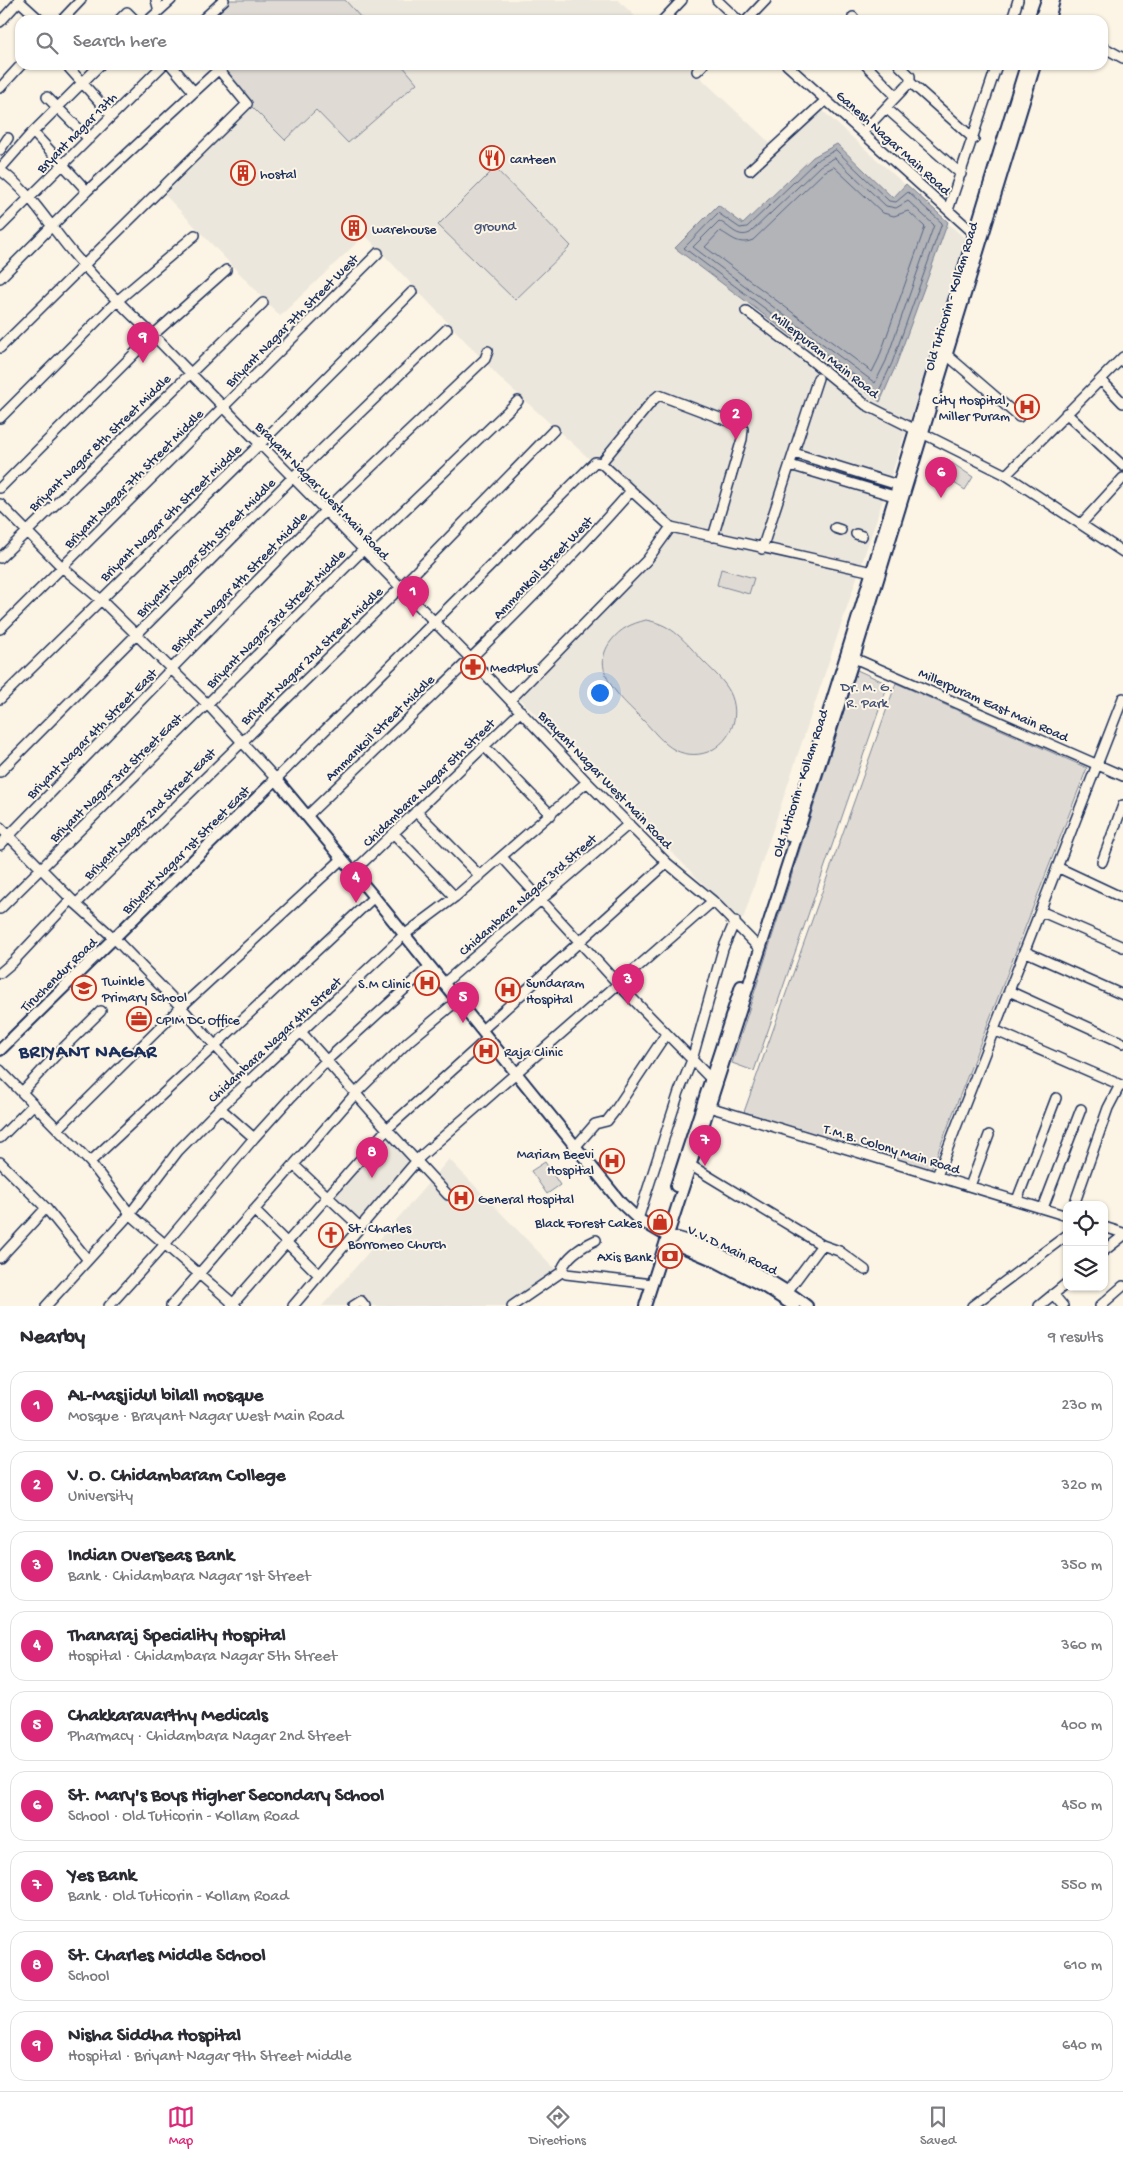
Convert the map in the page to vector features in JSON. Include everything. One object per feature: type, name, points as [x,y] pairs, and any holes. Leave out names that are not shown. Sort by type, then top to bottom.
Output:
[{"type":"main road","points":[[1047,0],[1047,15]]},
{"type":"main road","points":[[1049,15],[1054,0]]},
{"type":"main road","points":[[757,947],[835,694],[876,573],[894,496],[918,431],[978,237],[1025,70]]},
{"type":"main road","name":"Old Tuticorin - Kollam Road","points":[[645,1306],[648,1284],[709,1106],[713,1081],[854,658],[876,573],[918,431],[946,354],[978,237],[1033,70]]},
{"type":"main road","name":"V.V.D Main Road","points":[[276,779],[374,896],[429,967],[621,1203],[638,1219],[664,1234],[697,1244],[767,1278],[794,1306]]},
{"type":"main road","name":"Briyant Nagar 1st Street East","points":[[114,939],[276,779]]},
{"type":"main road","name":"Tiruchendur Road","points":[[0,1050],[114,939]]},
{"type":"main road","points":[[664,1234],[713,1081]]},
{"type":"main road","points":[[638,1306],[648,1284]]},
{"type":"main road","name":"V.V.D Main Road","points":[[784,1294],[808,1306]]},
{"type":"street","points":[[0,22],[19,0],[35,15]]},
{"type":"street","points":[[67,15],[81,0]]},
{"type":"street","points":[[156,0],[159,11]]},
{"type":"street","points":[[155,15],[171,0]]},
{"type":"street","points":[[208,15],[224,0]]},
{"type":"street","points":[[667,15],[682,0]]},
{"type":"street","points":[[717,0],[733,15]]},
{"type":"street","points":[[752,15],[766,0]]},
{"type":"street","points":[[1014,15],[1018,0]]},
{"type":"street","points":[[1108,49],[1123,58]]},
{"type":"street","points":[[0,88],[16,70]]},
{"type":"street","points":[[70,70],[112,116]]},
{"type":"street","points":[[0,170],[33,132],[94,70]]},
{"type":"street","name":"Bryant nagar 13th","points":[[0,227],[158,70]]},
{"type":"street","points":[[175,70],[194,92]]},
{"type":"street","points":[[0,278],[87,191],[194,92],[214,70]]},
{"type":"street","points":[[0,348],[247,104],[219,70]]},
{"type":"street","name":"Ganesh Nagar Main Road","points":[[792,70],[978,237]]},
{"type":"street","points":[[871,70],[896,96]]},
{"type":"street","points":[[863,132],[910,82],[910,76],[904,70]]},
{"type":"street","points":[[948,210],[996,70]]},
{"type":"street","points":[[910,82],[974,139]]},
{"type":"street","points":[[47,97],[56,108],[89,138]]},
{"type":"street","points":[[750,170],[826,100]]},
{"type":"street","points":[[886,108],[961,174]]},
{"type":"street","points":[[33,132],[87,191]]},
{"type":"street","points":[[0,150],[8,138]]},
{"type":"street","name":"Brayant Nagar West Main Road","points":[[0,170],[29,198],[85,266],[117,301],[153,335],[470,658],[587,782],[667,862],[714,900],[757,947]]},
{"type":"street","points":[[0,418],[117,301],[195,235]]},
{"type":"street","name":"Briyant Nagar 7th Street West","points":[[223,407],[378,253]]},
{"type":"street","points":[[0,488],[153,335],[226,270]]},
{"type":"street","name":"Briyant Nagar 6th Street Middle","points":[[0,699],[412,292]]},
{"type":"street","name":"Briyant Nagar 8th Street Middle","points":[[0,558],[263,302]]},
{"type":"street","name":"Millerpuram Main Road","points":[[746,311],[806,356],[866,405],[1006,475],[1123,552]]},
{"type":"street","name":"Briyant Nagar 5th Street Middle","points":[[0,772],[292,478],[446,329]]},
{"type":"street","points":[[946,354],[1019,417]]},
{"type":"street","name":"Briyant Nagar 4th Street Middle","points":[[172,670],[324,511],[487,355]]},
{"type":"street","points":[[1006,475],[1123,357]]},
{"type":"street","points":[[762,548],[818,378]]},
{"type":"street","points":[[1101,380],[1123,403]]},
{"type":"street","points":[[601,463],[659,395],[740,426],[743,429],[742,438],[713,537]]},
{"type":"street","name":"Briyant Nagar 3rd Street Middle","points":[[208,705],[363,550],[518,400]]},
{"type":"street","name":"Briyant Nagar 7th Street Middle","points":[[0,629],[223,407]]},
{"type":"street","points":[[1066,413],[1123,466]]},
{"type":"street","name":"Briyant Nagar 2nd Street Middle","points":[[241,742],[400,588],[554,430]]},
{"type":"street","points":[[794,453],[898,485]]},
{"type":"street","points":[[0,504],[63,568],[100,600],[208,705],[276,779],[595,462],[601,463],[671,527],[876,573]]},
{"type":"street","points":[[790,466],[894,496]]},
{"type":"street","points":[[1081,524],[1123,478]]},
{"type":"street","name":"Ammankoil Street West","points":[[470,658],[544,587],[631,491]]},
{"type":"street","points":[[510,700],[647,560],[671,527]]},
{"type":"street","name":"Ammankoil Street Middle","points":[[306,816],[470,658]]},
{"type":"street","name":"Millerpuram East Main Road","points":[[854,658],[1123,776]]},
{"type":"street","name":"Briyant Nagar 4th Street East","points":[[0,845],[172,670]]},
{"type":"street","points":[[937,1176],[1123,698]]},
{"type":"street","name":"Briyant Nagar 3rd Street East","points":[[0,910],[208,705]]},
{"type":"street","name":"Chidambara Nagar 5th Street","points":[[353,872],[521,711]]},
{"type":"street","name":"Briyant Nagar 2nd Street East","points":[[0,972],[241,742]]},
{"type":"street","points":[[484,746],[551,815]]},
{"type":"street","name":"Chidambara Nagar 4th Street","points":[[46,1306],[130,1214],[178,1151],[220,1108],[302,1033],[404,935],[455,898],[587,782]]},
{"type":"street","points":[[1102,862],[1123,806]]},
{"type":"street","points":[[416,811],[480,876]]},
{"type":"street","name":"Chidambara Nagar 3rd Street","points":[[443,984],[629,824]]},
{"type":"street","points":[[0,827],[181,1007],[248,1083]]},
{"type":"street","points":[[394,834],[455,898]]},
{"type":"street","points":[[502,857],[618,985],[713,1081]]},
{"type":"street","points":[[58,1129],[181,1007],[342,859]]},
{"type":"street","points":[[482,1030],[667,862]]},
{"type":"street","points":[[1057,868],[1123,898]]},
{"type":"street","points":[[90,1162],[374,896]]},
{"type":"street","points":[[293,1306],[416,1161],[714,900]]},
{"type":"street","points":[[1040,911],[1123,946]]},
{"type":"street","points":[[638,1219],[679,1092],[692,1060],[723,948],[735,921]]},
{"type":"street","points":[[1024,951],[1123,995]]},
{"type":"street","points":[[109,1306],[166,1243],[254,1138],[327,1060],[429,967]]},
{"type":"street","points":[[1009,991],[1123,1043]]},
{"type":"street","points":[[171,1306],[356,1093],[409,1041],[457,1001]]},
{"type":"street","points":[[22,1092],[101,1011]]},
{"type":"street","points":[[994,1030],[1121,1086],[1108,1108],[1075,1201]]},
{"type":"street","points":[[302,1033],[386,1129],[448,1195]]},
{"type":"street","points":[[576,1146],[595,1124],[607,1121],[666,1034]]},
{"type":"street","points":[[0,1070],[90,1162],[130,1214],[166,1243],[233,1305],[386,1129],[487,1039]]},
{"type":"street","points":[[1017,1200],[1056,1098]]},
{"type":"street","points":[[0,1138],[34,1104]]},
{"type":"street","name":"T.M.B. Colony Main Road","points":[[709,1106],[1063,1215]]},
{"type":"street","points":[[220,1108],[254,1138]]},
{"type":"street","points":[[1043,1208],[1081,1109]]},
{"type":"street","points":[[970,1186],[989,1136]]},
{"type":"street","points":[[0,1162],[46,1208],[88,1260]]},
{"type":"street","points":[[294,1164],[360,1227]]},
{"type":"street","points":[[690,1165],[822,1245],[839,1251],[865,1270]]},
{"type":"street","points":[[0,1258],[46,1208]]},
{"type":"street","points":[[254,1210],[319,1275]]},
{"type":"street","points":[[1108,1228],[1123,1234],[1108,1247]]},
{"type":"street","points":[[972,1306],[1063,1238]]},
{"type":"street","points":[[512,1306],[563,1271],[565,1263],[582,1247],[596,1240]]},
{"type":"street","points":[[784,1294],[822,1245]]},
{"type":"street","points":[[563,1271],[566,1274],[579,1276],[648,1284]]},
{"type":"street","points":[[1039,1306],[1063,1286]]},
{"type":"street","points":[[1100,1306],[1123,1286]]},
{"type":"street","points":[[1053,1294],[1063,1306]]},
{"type":"street","points":[[353,1306],[360,1301],[365,1306]]},
{"type":"shaded area","points":[[228,0],[618,0],[634,15],[212,15]]},
{"type":"shaded area","points":[[222,70],[692,70],[772,145],[814,103],[969,242],[743,919],[729,910],[520,699],[678,530],[635,500],[502,380],[365,235],[280,316],[165,195],[253,106]]},
{"type":"shaded area","points":[[386,1135],[414,1161],[359,1221],[331,1196]]},
{"type":"shaded area","points":[[449,1159],[558,1272],[521,1306],[322,1306]]},
{"type":"green space","points":[[229,0],[345,0],[358,15],[213,15]]},
{"type":"green space","points":[[224,70],[406,70],[417,83],[348,143],[316,110],[285,140],[250,105],[252,102]]},
{"type":"green space","name":"ground","points":[[495,168],[571,246],[515,300],[438,225]]},
{"type":"green space","points":[[952,463],[973,477],[965,490],[943,476]]},
{"type":"green space","points":[[721,569],[754,578],[749,594],[717,585]]},
{"type":"green space","points":[[646,620],[656,622],[678,635],[719,677],[730,692],[735,710],[732,728],[727,737],[712,750],[699,754],[689,754],[671,747],[625,703],[610,684],[605,674],[603,663],[605,652],[611,641],[627,627]]},
{"type":"green space","name":"Dr. M. G. R. Park","points":[[857,670],[888,684],[754,1071],[732,1063]]},
{"type":"green space","points":[[896,683],[1087,768],[931,1170],[744,1112]]},
{"type":"green space","points":[[545,1162],[560,1185],[547,1194],[531,1171]]},
{"type":"water","points":[[837,144],[893,198],[906,184],[948,222],[896,365],[880,402],[675,248],[718,205],[743,224],[813,157]]},
{"type":"place","name":"canteen","points":[[492,158]]},
{"type":"place","name":"hostal","points":[[243,173]]},
{"type":"place","name":"warehouse","points":[[354,228]]},
{"type":"place","name":"Nisha Siddha Hospital","points":[[143,363]]},
{"type":"place","name":"City Hospital, Miller Puram","points":[[1027,407]]},
{"type":"place","name":"V. O. Chidambaram College","points":[[736,440]]},
{"type":"place","name":"St. Mary's Boys Higher Secondary School","points":[[941,498]]},
{"type":"place","name":"AL-Masjidul bilall mosque","points":[[413,617]]},
{"type":"place","name":"MedPlus","points":[[473,667]]},
{"type":"place","name":"Thanaraj Speciality Hospital","points":[[356,903]]},
{"type":"place","name":"S.M Clinic","points":[[427,983]]},
{"type":"place","name":"Twinkle Primary School","points":[[84,988]]},
{"type":"place","name":"Sundaram Hospital","points":[[508,990]]},
{"type":"place","name":"Indian Overseas Bank","points":[[628,1005]]},
{"type":"place","name":"CPIM DC Office","points":[[139,1019]]},
{"type":"place","name":"Chakkaravarthy Medicals","points":[[463,1023]]},
{"type":"place","name":"Raja Clinic","points":[[486,1051]]},
{"type":"place","name":"Mariam Beevi Hospital","points":[[612,1161]]},
{"type":"place","name":"Yes Bank","points":[[705,1166]]},
{"type":"place","name":"St. Charles Middle School","points":[[372,1178]]},
{"type":"place","name":"General Hospital","points":[[461,1198]]},
{"type":"place","name":"Black Forest Cakes","points":[[660,1222]]},
{"type":"place","name":"St. Charles Borromeo Church","points":[[331,1235]]},
{"type":"place","name":"Axis Bank","points":[[670,1256]]},
{"type":"district","name":"BRIYANT NAGAR","points":[[88,1050]]}]
